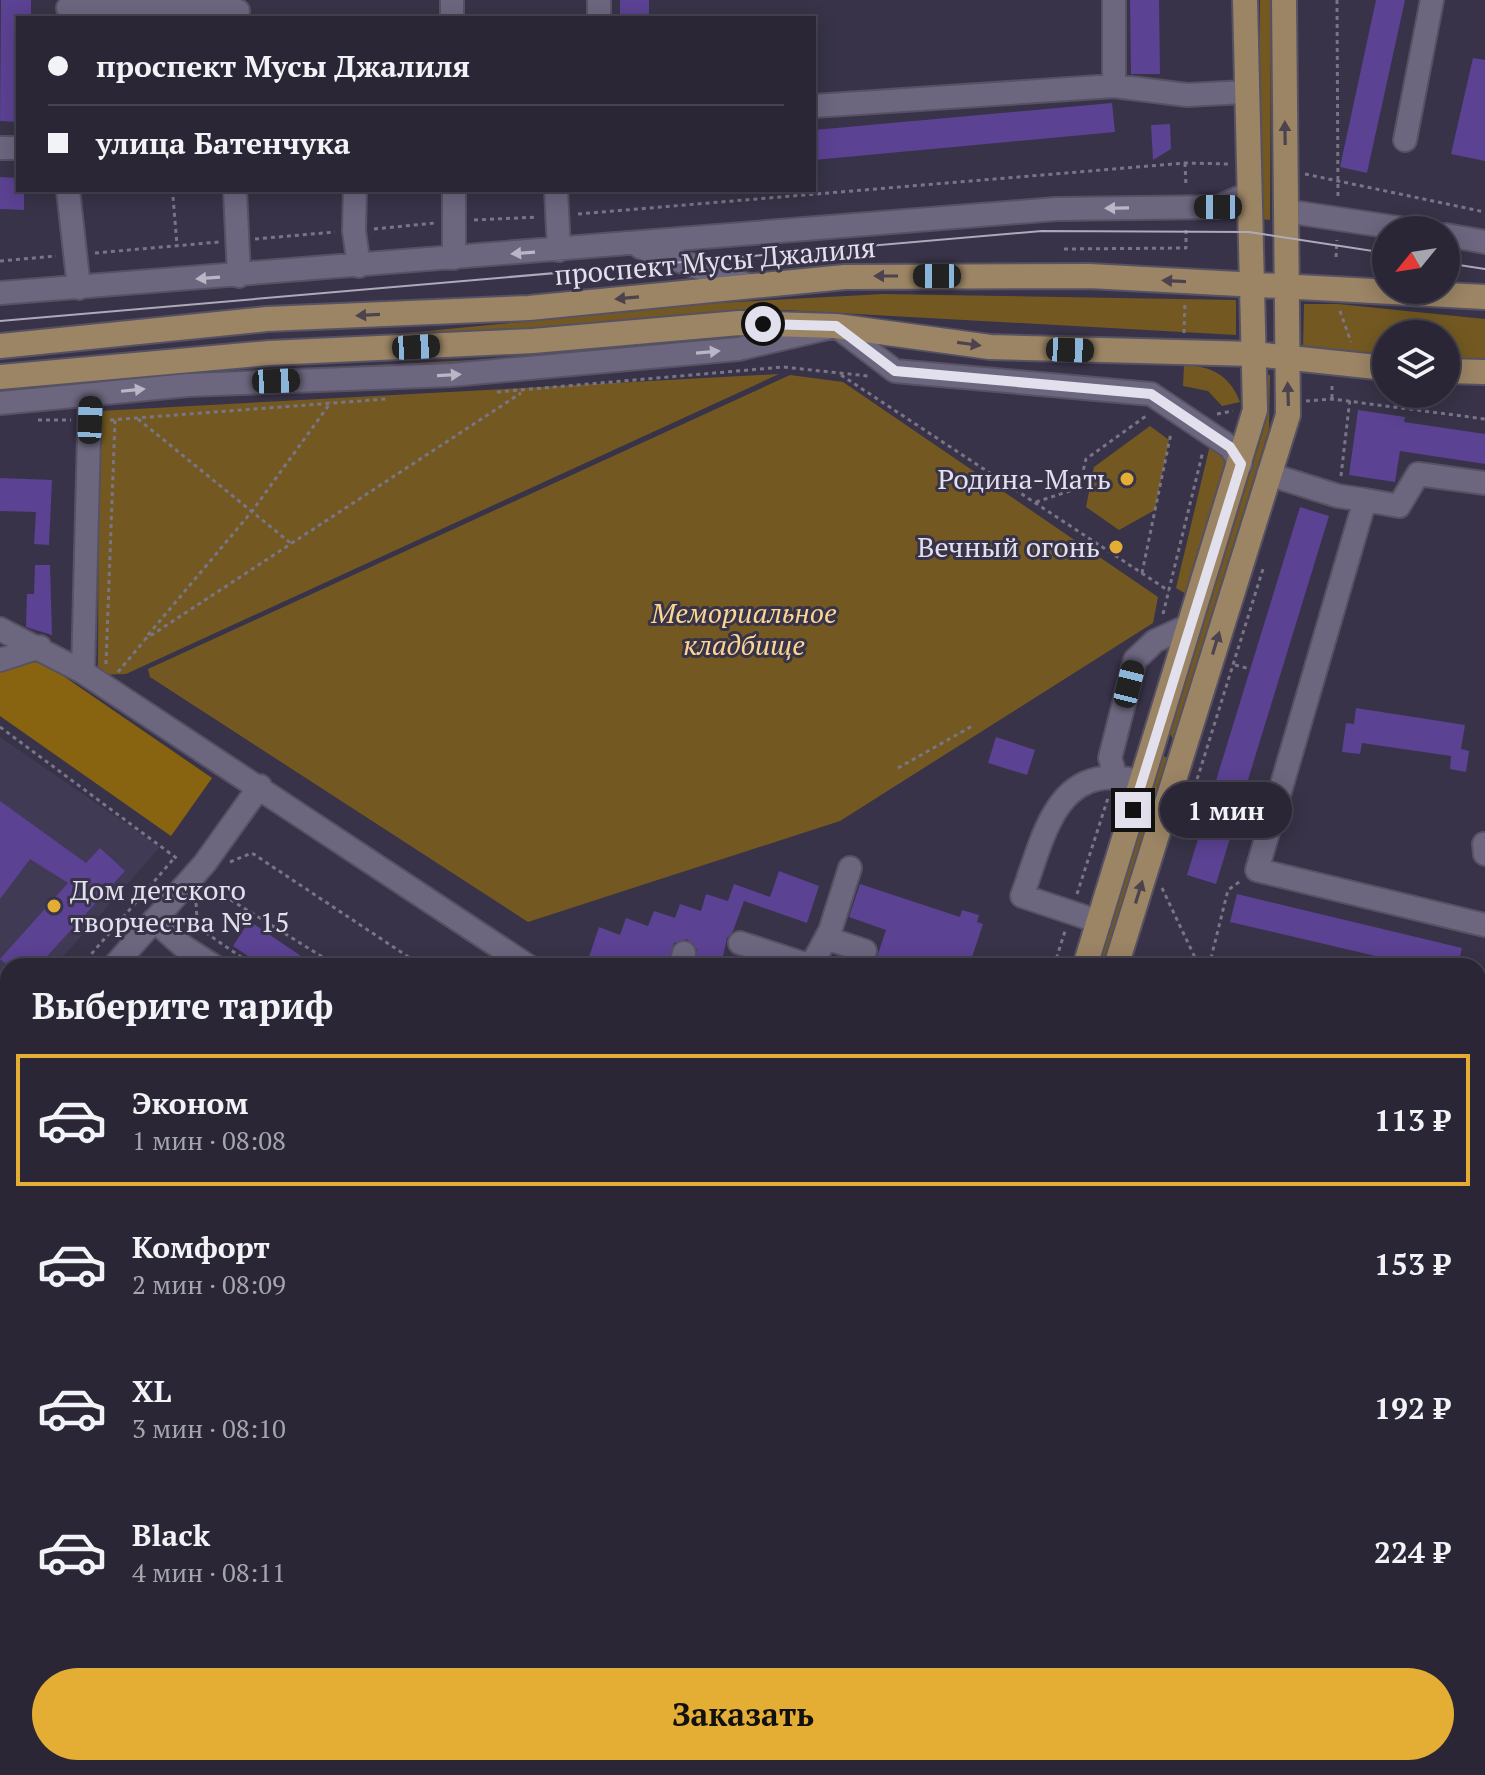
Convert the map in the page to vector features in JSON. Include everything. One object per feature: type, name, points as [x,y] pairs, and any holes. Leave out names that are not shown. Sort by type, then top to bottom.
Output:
[{"type":"main road","points":[[1088,958],[1255,410],[1245,0]]},
{"type":"main road","points":[[1119,958],[1288,415],[1284,0]]},
{"type":"main road","name":"проспект Мусы Джалиля","points":[[0,346],[267,319],[529,308],[845,277],[1073,276],[1485,297]]},
{"type":"main road","points":[[0,377],[269,353],[533,341],[739,323],[836,326],[990,347],[1254,354],[1372,366]]},
{"type":"main road","points":[[1460,371],[1485,372]]},
{"type":"main road","points":[[1159,729],[1165,744],[1172,749],[1179,748],[1187,739]]},
{"type":"street","points":[[1114,0],[1114,86]]},
{"type":"street","points":[[1405,140],[1432,0]]},
{"type":"street","points":[[67,9],[238,10]]},
{"type":"street","points":[[816,106],[1114,86],[1187,95],[1245,92]]},
{"type":"street","points":[[68,192],[79,288]]},
{"type":"street","points":[[235,192],[239,276]]},
{"type":"street","points":[[355,192],[354,231],[359,266]]},
{"type":"street","points":[[454,192],[454,258]]},
{"type":"street","points":[[556,192],[559,250]]},
{"type":"street","points":[[0,293],[1056,209],[1218,207],[1248,194]]},
{"type":"street","points":[[1286,211],[1372,224]]},
{"type":"street","points":[[1460,238],[1485,242]]},
{"type":"street","points":[[628,243],[752,287]]},
{"type":"street","points":[[0,403],[188,385],[451,375],[738,349],[836,326],[895,371],[1151,394],[1230,447],[1241,464]]},
{"type":"street","points":[[83,672],[90,395]]},
{"type":"street","points":[[1268,474],[1338,496],[1399,506],[1418,474],[1485,483]]},
{"type":"street","points":[[1365,500],[1257,870],[1485,925]]},
{"type":"street","points":[[1115,775],[1110,758],[1135,660],[1155,641],[1190,625]]},
{"type":"street","points":[[0,629],[40,647],[83,672],[260,786],[516,958]]},
{"type":"street","points":[[0,660],[40,647]]},
{"type":"street","points":[[1100,922],[1022,896],[1059,800],[1072,788],[1115,775],[1142,782]]},
{"type":"street","points":[[121,958],[193,877],[260,786]]},
{"type":"street","points":[[815,958],[826,938],[850,868]]},
{"type":"street","points":[[154,920],[203,958]]},
{"type":"street","points":[[826,938],[865,951]]},
{"type":"street","points":[[740,943],[786,958]]},
{"type":"path","points":[[1337,0],[1338,210]]},
{"type":"path","points":[[1185,163],[1187,195]]},
{"type":"path","points":[[0,261],[1185,163],[1232,164]]},
{"type":"path","points":[[1301,173],[1339,184],[1485,212]]},
{"type":"path","points":[[173,197],[177,245]]},
{"type":"path","points":[[1064,249],[1186,248],[1187,220]]},
{"type":"path","points":[[1336,257],[1337,230]]},
{"type":"path","points":[[1184,333],[1185,297]]},
{"type":"path","points":[[1338,304],[1354,351]]},
{"type":"path","points":[[494,392],[783,367],[871,376]]},
{"type":"path","points":[[839,374],[1169,591]]},
{"type":"path","points":[[1332,399],[1333,385]]},
{"type":"path","points":[[144,640],[524,391]]},
{"type":"path","points":[[32,420],[138,419],[391,398]]},
{"type":"path","points":[[1311,400],[1332,399],[1485,419]]},
{"type":"path","points":[[1338,496],[1350,401]]},
{"type":"path","points":[[106,688],[253,510],[331,402]]},
{"type":"path","points":[[1034,502],[1079,488],[1086,459],[1147,415]]},
{"type":"path","points":[[138,419],[293,545]]},
{"type":"path","points":[[106,688],[115,420]]},
{"type":"path","points":[[1142,573],[1173,434],[1160,424]]},
{"type":"path","points":[[1345,448],[1353,449]]},
{"type":"path","points":[[1235,665],[1250,669]]},
{"type":"path","points":[[898,768],[974,725]]},
{"type":"path","points":[[0,727],[176,856],[193,877],[324,958]]},
{"type":"path","points":[[948,740],[952,748]]},
{"type":"path","points":[[222,865],[252,853],[410,958]]},
{"type":"path","points":[[88,958],[176,856]]},
{"type":"path","points":[[1211,958],[1228,890],[1257,870]]},
{"type":"path","points":[[193,877],[206,958]]},
{"type":"path","points":[[1162,888],[1195,958]]},
{"type":"path","points":[[199,928],[242,958]]},
{"type":"shaded area","points":[[37,658],[212,778],[171,836],[0,716],[0,670]]},
{"type":"shaded area","name":"Дом детского творчества № 15","points":[[0,737],[160,847],[62,958],[0,958]]},
{"type":"green space","points":[[1260,0],[1271,0],[1270,220],[1260,219]]},
{"type":"green space","points":[[884,294],[1236,300],[1236,335],[784,310],[66,366],[716,303]]},
{"type":"green space","points":[[1304,304],[1338,304],[1485,319],[1485,359],[1460,358],[1460,320],[1372,320],[1372,354],[1303,347]]},
{"type":"green space","points":[[730,337],[721,344],[517,363],[0,395],[0,389],[99,379],[513,358]]},
{"type":"green space","points":[[1184,365],[1203,367],[1218,374],[1231,385],[1240,402],[1222,406],[1208,391],[1183,386]]},
{"type":"green space","points":[[779,374],[126,674],[98,675],[99,411]]},
{"type":"green space","name":"Мемориальное кладбище","points":[[790,375],[843,382],[1158,597],[1153,623],[840,821],[528,922],[150,677],[148,669]]},
{"type":"green space","points":[[1267,375],[1270,375],[1269,429],[1173,739],[1170,734],[1264,428]]},
{"type":"green space","points":[[1150,426],[1169,440],[1155,510],[1119,530],[1086,507],[1094,467]]},
{"type":"green space","points":[[1211,441],[1234,466],[1193,598],[1176,588]]},
{"type":"green space","points":[[1163,756],[1168,758],[1106,958],[1100,958]]},
{"type":"building","points":[[1,0],[31,0],[31,16],[16,16],[16,122],[0,121]]},
{"type":"building","points":[[620,0],[649,0],[649,16],[620,16]]},
{"type":"building","points":[[1130,0],[1159,0],[1160,74],[1131,74]]},
{"type":"building","points":[[1376,0],[1405,0],[1367,173],[1340,167]]},
{"type":"building","points":[[1473,58],[1485,60],[1485,161],[1451,154]]},
{"type":"building","points":[[1112,103],[1115,132],[816,160],[816,130]]},
{"type":"building","points":[[1170,124],[1171,149],[1153,160],[1151,125]]},
{"type":"building","points":[[0,177],[16,178],[16,192],[24,192],[24,210],[0,209]]},
{"type":"building","points":[[1358,410],[1405,417],[1404,422],[1485,434],[1485,464],[1400,451],[1395,482],[1349,475]]},
{"type":"building","points":[[0,478],[52,480],[49,545],[34,544],[36,512],[0,511]]},
{"type":"building","points":[[1300,507],[1329,516],[1216,884],[1187,875]]},
{"type":"building","points":[[35,565],[50,565],[52,635],[26,627],[27,594],[34,594]]},
{"type":"building","points":[[1356,708],[1465,725],[1461,749],[1469,751],[1466,772],[1450,769],[1451,756],[1362,743],[1360,754],[1342,752],[1346,723],[1354,724]]},
{"type":"building","points":[[996,737],[1035,750],[1027,775],[988,763]]},
{"type":"building","points":[[0,801],[86,863],[100,848],[125,871],[45,958],[1,958],[68,883],[30,859],[0,899]]},
{"type":"building","points":[[779,871],[819,886],[807,923],[744,901],[733,931],[727,938],[723,958],[696,958],[697,949],[687,939],[674,943],[669,958],[589,957],[599,927],[620,935],[626,918],[648,926],[654,911],[675,918],[680,904],[701,911],[706,894],[728,901],[734,884],[770,897]]},
{"type":"building","points":[[860,884],[960,917],[962,910],[979,915],[977,922],[983,924],[972,958],[877,958],[886,930],[849,917]]},
{"type":"building","points":[[1237,894],[1462,948],[1460,958],[1384,958],[1230,922]]},
{"type":"building","points":[[249,921],[304,958],[251,958],[233,946]]},
{"type":"tram line","points":[[0,321],[1042,231],[1249,232],[1372,251]]},
{"type":"tram line","points":[[1460,265],[1485,269]]},
{"type":"place","name":"Родина-Мать","points":[[1127,479]]},
{"type":"place","name":"Вечный огонь","points":[[1116,547]]},
{"type":"place","name":"Дом детского творчества № 15","points":[[54,906]]},
{"type":"route","points":[[763,324],[836,326],[895,371],[1151,394],[1230,447],[1241,464],[1133,810]]}]
